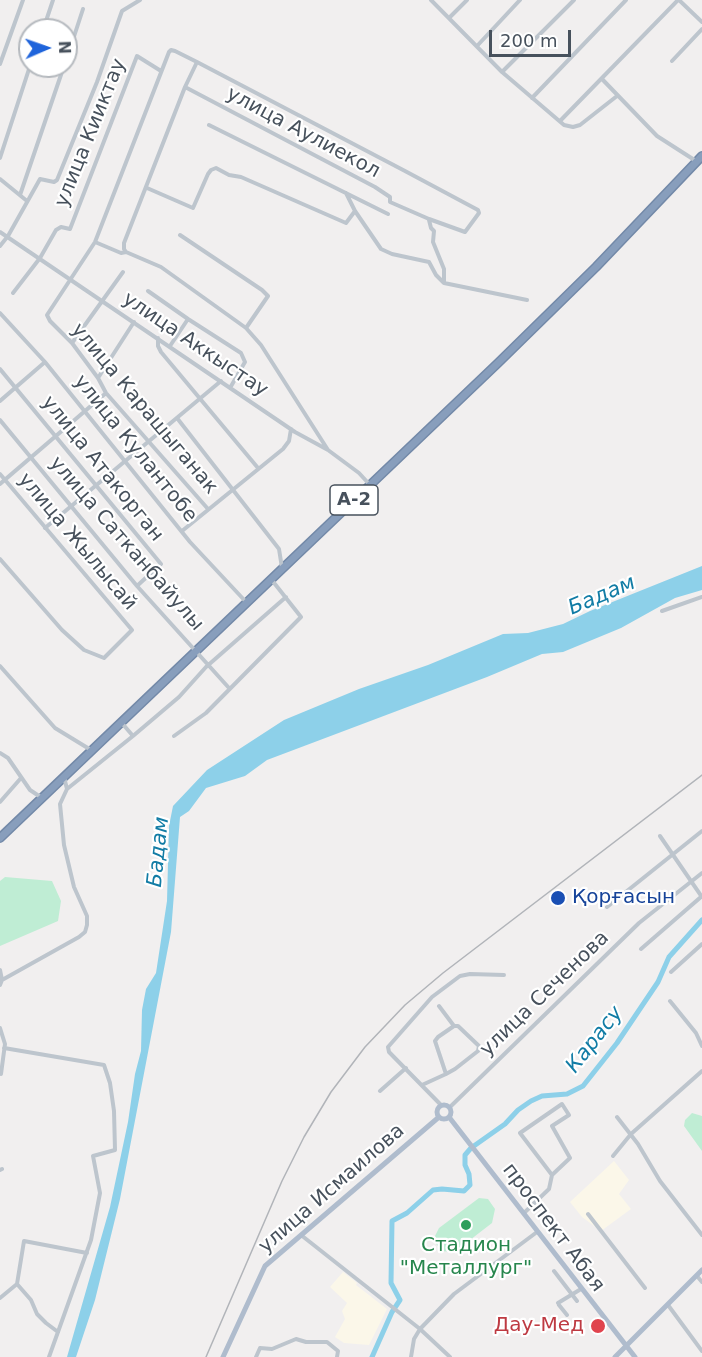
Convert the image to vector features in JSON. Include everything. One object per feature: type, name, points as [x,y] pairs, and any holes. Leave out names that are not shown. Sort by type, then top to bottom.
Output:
[{"type":"highway","name":"A-2","points":[[0,838],[596,267],[699,159]]},
{"type":"main road","points":[[445,1104],[450,1107],[449,1117],[444,1119],[439,1117],[437,1111],[441,1105],[445,1104]]},
{"type":"main road","name":"улица Исмаилова","points":[[223,1357],[265,1266],[439,1117]]},
{"type":"main road","name":"проспект Абая","points":[[449,1117],[635,1357]]},
{"type":"main road","points":[[697,1276],[702,1265]]},
{"type":"main road","points":[[615,1357],[702,1270]]},
{"type":"street","points":[[0,64],[23,0]]},
{"type":"street","points":[[47,18],[53,0]]},
{"type":"street","points":[[0,246],[8,236],[39,179],[54,182],[57,180],[97,82],[122,11],[140,0]]},
{"type":"street","points":[[431,0],[502,72],[560,121],[573,127],[580,125],[617,96]]},
{"type":"street","points":[[449,18],[467,0]]},
{"type":"street","points":[[477,46],[520,0]]},
{"type":"street","points":[[502,72],[573,0]]},
{"type":"street","points":[[532,98],[626,0]]},
{"type":"street","points":[[560,121],[678,0],[702,22]]},
{"type":"street","points":[[78,24],[83,9]]},
{"type":"street","points":[[672,61],[702,29]]},
{"type":"street","points":[[126,252],[124,243],[197,62],[171,50],[161,71]]},
{"type":"street","name":"улица Кииктау","points":[[13,293],[40,258],[58,228],[70,229],[137,56],[161,71]]},
{"type":"street","name":"улица Аулиекол","points":[[185,87],[375,187],[390,197],[390,202],[429,219],[465,232],[479,213],[478,210],[197,62]]},
{"type":"street","name":"улица Карашыганак","points":[[161,71],[95,242],[47,315],[72,343],[98,378],[106,393],[208,509]]},
{"type":"street","points":[[0,158],[26,78]]},
{"type":"street","points":[[20,195],[60,78]]},
{"type":"street","points":[[602,80],[657,136],[699,159]]},
{"type":"street","points":[[209,125],[388,214]]},
{"type":"street","points":[[147,188],[193,208],[208,174],[216,168],[346,223],[355,212]]},
{"type":"street","points":[[0,179],[27,201]]},
{"type":"street","points":[[345,193],[355,212],[381,249],[392,254],[429,262],[444,284],[527,300]]},
{"type":"street","points":[[429,219],[430,228],[434,231],[433,242],[444,269],[444,284]]},
{"type":"street","name":"улица Аккыстау","points":[[0,232],[291,429],[328,450],[360,473],[370,485]]},
{"type":"street","points":[[180,235],[268,296],[246,328]]},
{"type":"street","points":[[95,242],[161,267],[246,328],[261,345],[328,450]]},
{"type":"street","points":[[72,343],[123,272]]},
{"type":"street","points":[[148,291],[241,353],[245,362],[230,388]]},
{"type":"street","name":"улица Кулантобе","points":[[0,313],[45,362],[190,542],[247,603]]},
{"type":"street","points":[[170,346],[188,319]]},
{"type":"street","points":[[98,378],[135,322]]},
{"type":"street","points":[[158,338],[161,352],[258,468]]},
{"type":"street","points":[[0,401],[45,362]]},
{"type":"street","name":"улица Атакорган","points":[[0,369],[161,564],[137,586]]},
{"type":"street","points":[[45,528],[73,507],[221,381]]},
{"type":"street","points":[[0,484],[106,393]]},
{"type":"street","points":[[177,418],[279,549],[282,568]]},
{"type":"street","name":"улица Сатканбайулы","points":[[0,420],[137,586],[229,688]]},
{"type":"street","points":[[182,531],[283,449],[289,441],[291,429]]},
{"type":"street","name":"улица Жылысай","points":[[0,474],[132,630],[104,658],[84,650],[62,630],[0,559]]},
{"type":"street","points":[[174,736],[206,713],[301,618],[271,579]]},
{"type":"street","points":[[2,980],[85,932],[87,916],[74,887],[64,845],[60,804],[67,789],[179,697],[208,665],[286,597]]},
{"type":"street","points":[[662,611],[702,597]]},
{"type":"street","points":[[0,666],[55,728],[91,750]]},
{"type":"street","points":[[121,722],[133,736]]},
{"type":"street","points":[[0,753],[8,758],[30,790],[42,798]]},
{"type":"street","points":[[64,776],[67,789]]},
{"type":"street","points":[[0,802],[21,778]]},
{"type":"street","points":[[607,907],[702,831]]},
{"type":"street","points":[[640,949],[702,896],[660,836]]},
{"type":"street","name":"улица Сеченова","points":[[450,1107],[639,923],[702,873]]},
{"type":"street","points":[[671,972],[702,944]]},
{"type":"street","points":[[0,970],[2,980],[0,985]]},
{"type":"street","points":[[441,1105],[389,1052],[388,1047],[442,988],[460,976],[504,975]]},
{"type":"street","points":[[670,1001],[696,1033],[702,1046]]},
{"type":"street","points":[[422,1085],[446,1074],[480,1048],[461,1028],[454,1026],[440,1006]]},
{"type":"street","points":[[446,1074],[435,1041],[454,1026]]},
{"type":"street","points":[[0,1028],[4,1048],[1,1074]]},
{"type":"street","points":[[4,1048],[104,1065],[110,1083],[114,1111],[115,1150],[93,1156],[100,1193],[87,1253],[49,1357]]},
{"type":"street","points":[[380,1091],[406,1068]]},
{"type":"street","points":[[613,1156],[631,1134],[702,1071]]},
{"type":"street","points":[[523,1214],[549,1189],[552,1175],[570,1158],[552,1126],[568,1116],[562,1104],[520,1133],[552,1175]]},
{"type":"street","points":[[617,1117],[631,1134],[660,1181],[702,1235]]},
{"type":"street","points":[[588,1214],[645,1288]]},
{"type":"street","points":[[411,1357],[414,1339],[420,1329],[454,1294],[537,1232]]},
{"type":"street","points":[[301,1235],[420,1329],[445,1355],[450,1357]]},
{"type":"street","points":[[0,1298],[17,1284],[24,1241],[87,1253]]},
{"type":"street","points":[[554,1271],[577,1301]]},
{"type":"street","points":[[697,1276],[702,1282]]},
{"type":"street","points":[[17,1284],[31,1300],[38,1314],[58,1332]]},
{"type":"street","points":[[567,1315],[558,1304],[581,1289]]},
{"type":"street","points":[[668,1305],[702,1351]]},
{"type":"street","points":[[256,1357],[260,1348],[272,1349],[296,1339],[306,1342],[327,1342],[338,1351],[337,1357]]},
{"type":"shaded area","points":[[614,1161],[629,1180],[619,1194],[631,1209],[601,1231],[582,1217],[570,1202]]},
{"type":"shaded area","points":[[343,1272],[387,1309],[369,1345],[344,1343],[335,1337],[345,1319],[342,1311],[347,1303],[330,1287]]},
{"type":"green space","points":[[5,877],[52,881],[61,901],[58,921],[0,946],[0,881]]},
{"type":"green space","points":[[692,1113],[702,1116],[702,1151],[684,1126],[685,1120]]},
{"type":"green space","name":"Стадион \"Металлург\"","points":[[479,1198],[488,1199],[495,1209],[492,1223],[457,1250],[441,1251],[435,1242],[439,1228]]},
{"type":"water","points":[[702,566],[702,590],[675,598],[621,628],[563,652],[542,654],[267,760],[245,776],[206,788],[189,811],[180,817],[171,932],[120,1199],[95,1300],[76,1357],[67,1357],[110,1207],[128,1122],[141,1051],[142,1010],[146,989],[156,973],[167,901],[169,826],[173,806],[207,770],[284,720],[503,634],[528,633],[563,624]]},
{"type":"waterway","name":"Карасу","points":[[372,1357],[392,1312],[400,1300],[391,1283],[392,1221],[407,1213],[433,1190],[464,1191],[470,1185],[465,1155],[471,1148],[505,1124],[518,1110],[542,1096],[567,1094],[583,1086],[617,1043],[658,982],[669,957],[702,920]]},
{"type":"railway","points":[[206,1357],[282,1181],[304,1137],[331,1092],[365,1047],[405,1005],[443,973],[702,775]]},
{"type":"place","name":"Қорғасын","points":[[558,898]]},
{"type":"place","name":"Стадион \"Металлург\"","points":[[466,1225]]},
{"type":"place","name":"Дау-Мед","points":[[598,1326]]},
{"type":"water label","name":"Бадам","points":[[602,596]]},
{"type":"water label","name":"Бадам","points":[[159,852]]}]
